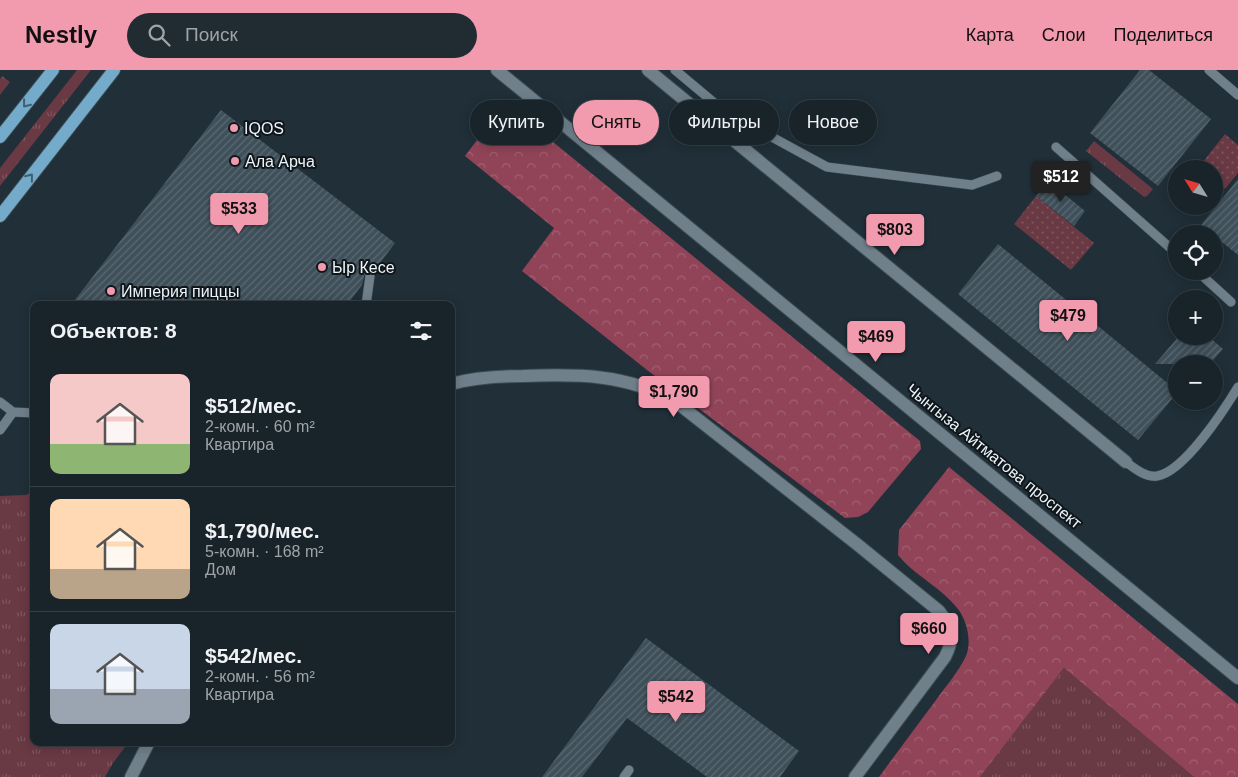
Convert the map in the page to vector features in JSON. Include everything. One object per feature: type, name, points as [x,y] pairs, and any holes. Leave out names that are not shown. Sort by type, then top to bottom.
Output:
[{"type":"main road","points":[[0,137],[53,70]]},
{"type":"main road","points":[[0,216],[114,70]]},
{"type":"street","name":"Чынгыза Айтматова проспект","points":[[497,70],[1238,678]]},
{"type":"street","points":[[648,70],[1126,462]]},
{"type":"street","points":[[455,383],[475,378],[572,374],[620,381],[660,393],[676,402],[939,611],[948,622],[952,635],[951,646],[945,657],[855,777]]},
{"type":"street","points":[[131,777],[147,746]]},
{"type":"lane","points":[[675,70],[724,111],[827,167],[972,185],[998,176]]},
{"type":"lane","points":[[1208,70],[1238,95]]},
{"type":"lane","points":[[1056,147],[1168,246]]},
{"type":"lane","points":[[367,301],[370,276]]},
{"type":"lane","points":[[1207,280],[1232,302]]},
{"type":"lane","points":[[1126,462],[1139,471],[1154,477],[1175,468],[1203,437],[1238,387]]},
{"type":"lane","points":[[0,402],[13,412],[30,414]]},
{"type":"lane","points":[[0,430],[13,412]]},
{"type":"green space","points":[[77,70],[91,70],[0,186],[0,168]]},
{"type":"green space","points":[[2,76],[10,82],[0,95],[0,79]]},
{"type":"green space","points":[[1225,134],[1238,145],[1238,173],[1225,189],[1223,188],[1223,160],[1204,160]]},
{"type":"green space","points":[[1094,141],[1153,189],[1147,196],[1144,197],[1086,151]]},
{"type":"green space","points":[[473,145],[557,145],[920,441],[921,449],[868,512],[858,517],[845,518],[647,370],[522,271],[554,228],[465,156]]},
{"type":"green space","points":[[1036,196],[1094,243],[1071,270],[1014,224]]},
{"type":"green space","points":[[949,467],[1238,704],[1238,777],[1194,777],[1064,668],[980,777],[879,777],[956,673],[968,650],[968,631],[958,609],[944,594],[912,569],[898,555],[899,530]]},
{"type":"green space","points":[[30,492],[30,746],[126,746],[105,777],[0,777],[0,496],[26,495]]},
{"type":"green space","points":[[1064,668],[1194,777],[980,777]]},
{"type":"building","points":[[1140,70],[1149,70],[1211,119],[1179,160],[1168,160],[1168,173],[1158,186],[1090,133]]},
{"type":"building","name":"Ала Арча","points":[[221,110],[395,243],[374,271],[368,270],[365,273],[362,285],[350,301],[74,301]]},
{"type":"building","points":[[1238,179],[1238,255],[1223,243],[1223,225],[1201,225],[1209,215],[1223,215],[1223,198]]},
{"type":"building","points":[[1048,181],[1085,211],[1074,226],[1036,196]]},
{"type":"building","points":[[998,244],[1168,383],[1168,404],[1138,440],[958,294]]},
{"type":"building","points":[[1171,345],[1218,345],[1223,349],[1218,355],[1168,355],[1168,364],[1155,364]]},
{"type":"building","points":[[646,638],[799,751],[780,777],[707,777],[627,718],[582,777],[542,777]]},
{"type":"place","name":"IQOS","points":[[234,128]]},
{"type":"place","name":"Ала Арча","points":[[235,161]]},
{"type":"place","name":"Ыр Кесе","points":[[322,267]]},
{"type":"place","name":"Империя пиццы","points":[[111,291]]}]
